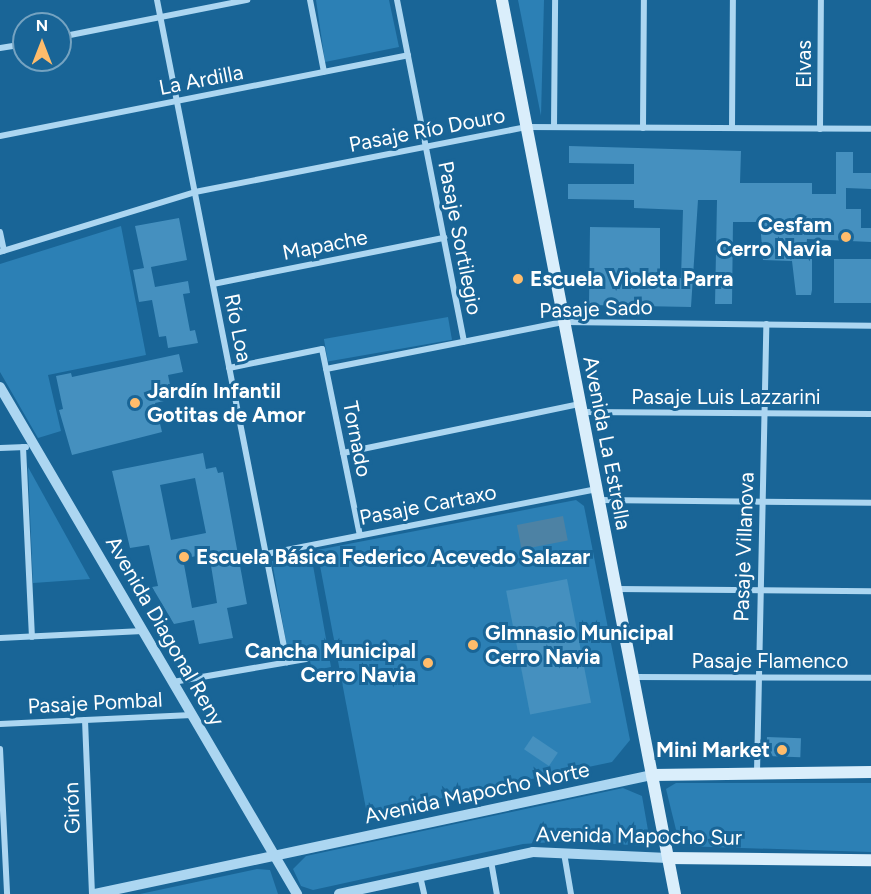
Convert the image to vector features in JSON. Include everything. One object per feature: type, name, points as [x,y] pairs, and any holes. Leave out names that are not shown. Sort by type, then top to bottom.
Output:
[{"type":"main road","name":"Avenida La Estrella","points":[[502,0],[675,894]]},
{"type":"main road","name":"Avenida Mapocho Norte","points":[[652,775],[871,772]]},
{"type":"main road","name":"Avenida Mapocho Sur","points":[[668,858],[871,860]]},
{"type":"street","name":"Río Loa","points":[[157,0],[287,662]]},
{"type":"street","points":[[72,35],[247,0]]},
{"type":"street","points":[[310,0],[324,72]]},
{"type":"street","name":"Pasaje Sortilegio","points":[[397,0],[464,341]]},
{"type":"street","points":[[554,127],[555,0]]},
{"type":"street","points":[[643,128],[644,0]]},
{"type":"street","points":[[732,128],[733,0]]},
{"type":"street","name":"Elvas","points":[[820,129],[821,0]]},
{"type":"street","name":"La Ardilla","points":[[0,136],[408,55]]},
{"type":"street","name":"Pasaje Río Douro","points":[[2,251],[195,192],[526,127],[871,129]]},
{"type":"street","points":[[0,232],[2,251]]},
{"type":"street","name":"Mapache","points":[[213,284],[444,238]]},
{"type":"street","name":"Pasaje Sado","points":[[326,369],[564,322],[871,326]]},
{"type":"street","name":"Pasaje Villanova","points":[[757,772],[757,678],[764,501],[766,324]]},
{"type":"street","name":"Tornado","points":[[229,368],[322,349],[360,535]]},
{"type":"street","name":"Avenida Diagonal Reny","points":[[0,387],[297,894]]},
{"type":"street","name":"Pasaje Luis Lazzarini","points":[[343,453],[581,408],[765,414],[871,414]]},
{"type":"street","points":[[23,447],[32,637]]},
{"type":"street","points":[[0,448],[35,447]]},
{"type":"street","name":"Pasaje Cartaxo","points":[[266,554],[360,535],[598,494],[764,501],[871,502]]},
{"type":"street","points":[[616,589],[871,591]]},
{"type":"street","points":[[0,638],[143,631]]},
{"type":"street","name":"Pasaje Pombal","points":[[173,682],[306,658]]},
{"type":"street","name":"Pasaje Flamenco","points":[[633,677],[871,678]]},
{"type":"street","name":"Pasaje Pombal","points":[[0,724],[192,715]]},
{"type":"street","name":"Girón","points":[[85,720],[94,894]]},
{"type":"street","points":[[0,749],[7,894]]},
{"type":"street","name":"Avenida Mapocho Norte","points":[[94,894],[652,775]]},
{"type":"street","points":[[564,851],[571,894]]},
{"type":"street","name":"Avenida Mapocho Sur","points":[[339,894],[491,861],[564,851],[668,858]]},
{"type":"street","points":[[491,861],[497,894]]},
{"type":"street","points":[[420,876],[424,894]]},
{"type":"shaded area","points":[[316,0],[389,0],[399,47],[325,62]]},
{"type":"shaded area","points":[[518,0],[544,0],[541,116]]},
{"type":"shaded area","points":[[121,226],[146,355],[48,375],[61,431],[38,438],[0,372],[0,264]]},
{"type":"shaded area","points":[[448,317],[452,340],[328,362],[324,339]]},
{"type":"shaded area","points":[[28,467],[90,579],[33,583]]},
{"type":"shaded area","name":"GImnasio Municipal Cerro Navia","points":[[576,500],[584,506],[630,740],[612,762],[367,814],[317,550]]},
{"type":"shaded area","points":[[563,516],[568,541],[522,550],[517,525]]},
{"type":"shaded area","points":[[311,554],[331,667],[312,671],[308,650],[288,653],[272,561]]},
{"type":"shaded area","points":[[676,783],[871,783],[871,852],[680,846],[666,789]]},
{"type":"shaded area","points":[[623,788],[642,796],[649,836],[646,846],[569,841],[523,844],[313,890],[301,886],[293,869],[306,856]]},
{"type":"shaded area","points":[[257,869],[270,870],[278,894],[140,894]]},
{"type":"building","points":[[569,146],[741,151],[740,183],[812,183],[812,194],[836,194],[836,152],[853,152],[853,173],[871,173],[871,189],[846,188],[846,209],[861,209],[861,228],[871,228],[871,242],[807,239],[805,259],[812,259],[812,290],[811,295],[796,295],[792,261],[763,260],[760,222],[733,222],[732,304],[715,304],[717,200],[698,200],[691,307],[589,305],[590,227],[660,228],[660,278],[681,278],[683,210],[634,208],[634,200],[568,199],[568,184],[634,184],[634,164],[569,163]]},
{"type":"building","points":[[179,218],[187,260],[151,267],[155,287],[188,281],[190,293],[183,294],[190,331],[195,330],[198,343],[168,348],[166,336],[159,337],[152,300],[139,302],[133,270],[144,268],[135,226]]},
{"type":"building","points":[[834,259],[871,259],[871,303],[834,303]]},
{"type":"building","points":[[179,354],[183,372],[168,375],[173,399],[155,403],[162,432],[72,455],[59,410],[63,409],[56,376],[71,373],[72,377]]},
{"type":"building","points":[[203,453],[206,469],[216,467],[218,473],[223,472],[247,604],[227,608],[233,638],[199,644],[194,620],[174,624],[152,587],[158,586],[149,545],[130,548],[112,471]],"holes":[[[195,478],[206,533],[171,540],[160,485]],[[209,553],[217,603],[192,608],[183,559]]]},
{"type":"building","points":[[567,579],[591,703],[530,715],[506,591]]},
{"type":"building","points":[[533,736],[558,753],[549,766],[524,749]]},
{"type":"building","points":[[767,737],[801,738],[800,757],[766,756]]},
{"type":"place","name":"Cesfam Cerro Navia","points":[[846,237]]},
{"type":"place","name":"Escuela Violeta Parra","points":[[518,279]]},
{"type":"place","name":"Jardín Infantil Gotitas de Amor","points":[[135,403]]},
{"type":"place","name":"Escuela Básica Federico Acevedo Salazar","points":[[184,557]]},
{"type":"place","name":"GImnasio Municipal Cerro Navia","points":[[473,645]]},
{"type":"place","name":"Cancha Municipal Cerro Navia","points":[[428,663]]},
{"type":"place","name":"Mini Market","points":[[782,750]]}]
